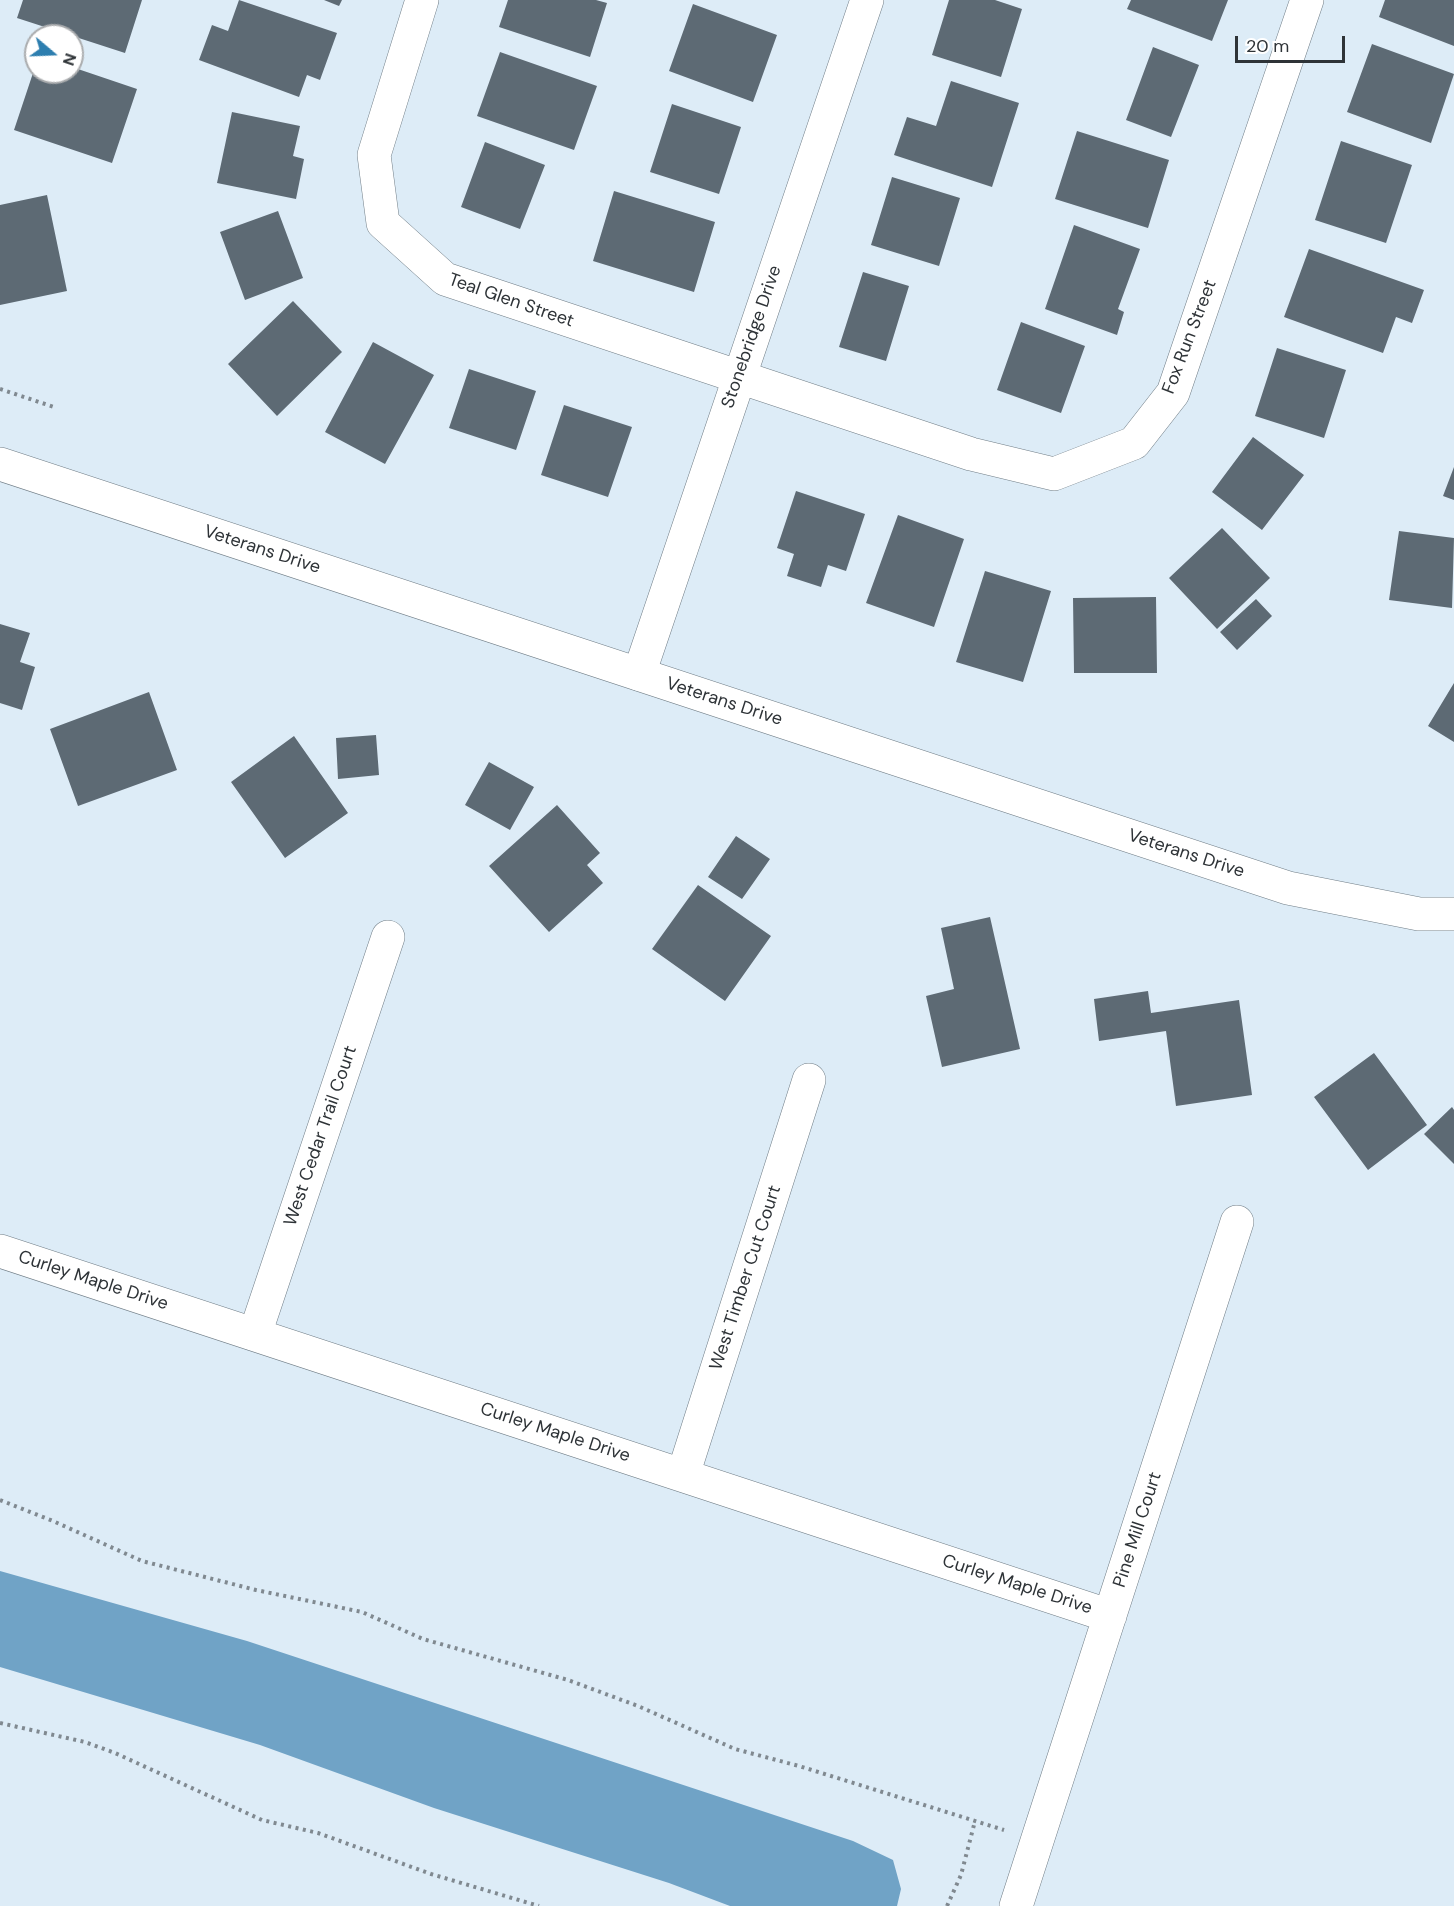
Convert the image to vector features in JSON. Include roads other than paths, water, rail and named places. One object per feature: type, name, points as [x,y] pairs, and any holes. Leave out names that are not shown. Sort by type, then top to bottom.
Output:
[{"type":"street","name":"Teal Glen Street","points":[[422,0],[374,155],[383,223],[445,279],[738,377]]},
{"type":"street","name":"Stonebridge Drive","points":[[639,674],[867,0]]},
{"type":"street","name":"Fox Run Street","points":[[738,377],[971,454],[1054,474],[1134,443],[1173,393],[1307,0]]},
{"type":"street","name":"Veterans Drive","points":[[0,464],[1288,888],[1419,914],[1454,914]]},
{"type":"street","name":"West Cedar Trail Court","points":[[255,1334],[388,937]]},
{"type":"street","name":"West Timber Cut Court","points":[[683,1475],[809,1080]]},
{"type":"street","name":"Pine Mill Court","points":[[1023,1904],[1110,1616],[1237,1222]]},
{"type":"street","name":"Curley Maple Drive","points":[[0,1251],[1110,1616]]},
{"type":"water","points":[[0,1571],[247,1641],[853,1841],[893,1860],[901,1889],[897,1906],[730,1906],[669,1883],[434,1808],[260,1745],[0,1667]]}]
